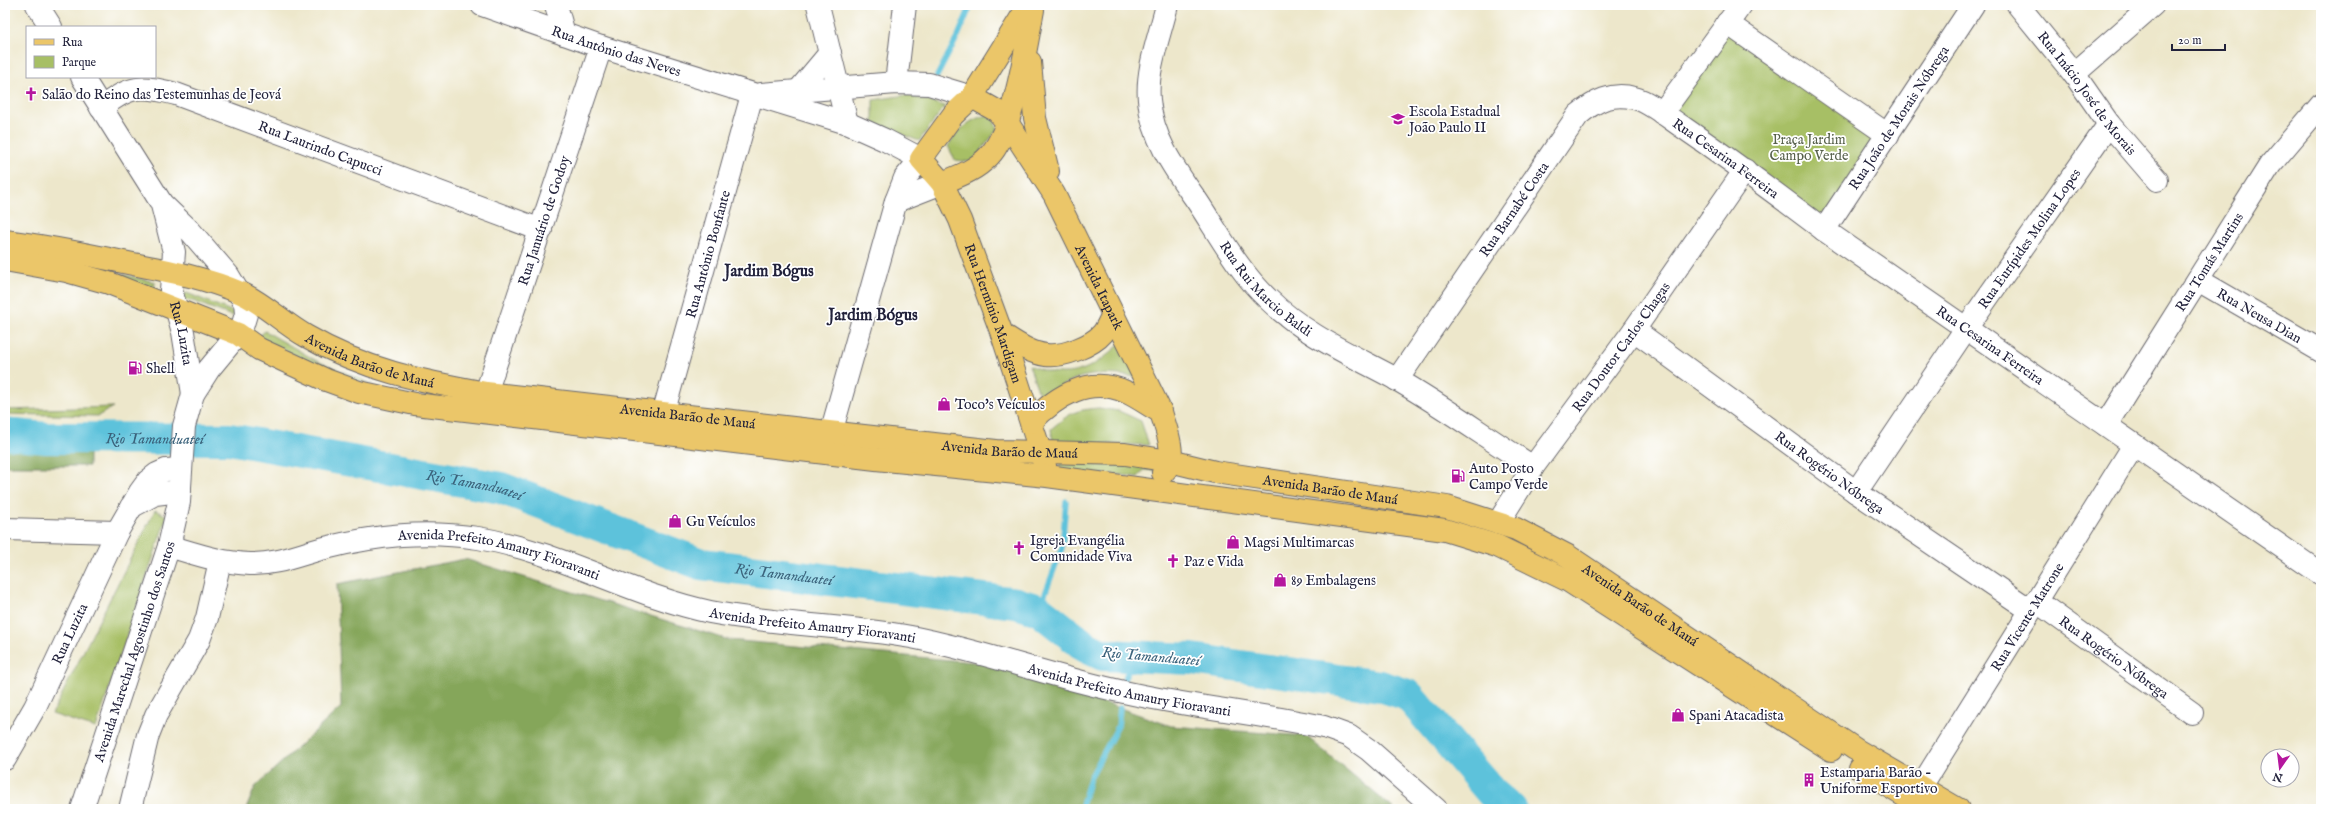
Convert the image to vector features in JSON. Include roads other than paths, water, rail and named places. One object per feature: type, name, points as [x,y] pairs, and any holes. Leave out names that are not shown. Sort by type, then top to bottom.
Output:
[{"type":"main road","points":[[921,159],[953,115],[972,97],[1030,5]]},
{"type":"main road","points":[[942,183],[974,169],[990,156],[1000,140],[1007,122],[1034,5]]},
{"type":"main road","points":[[1029,30],[1030,86],[1035,118],[1054,194]]},
{"type":"main road","name":"Avenida Itapark","points":[[972,97],[985,102],[1007,122],[1054,194],[1160,412],[1170,439],[1170,461]]},
{"type":"main road","name":"Rua Hermínio Mardigam","points":[[921,159],[942,183],[960,220],[1002,334],[1041,453],[1047,476]]},
{"type":"main road","name":"Avenida Barão de Mauá","points":[[5,241],[54,247],[202,279],[240,293],[262,304],[305,336],[365,365],[428,383],[486,393],[996,451],[1125,454],[1170,461],[1215,472],[1447,507],[1516,529],[1568,556],[1849,744],[1920,788],[1958,809]]},
{"type":"main road","name":"Avenida Barão de Mauá","points":[[5,260],[66,271],[109,283],[238,334],[259,349],[326,380],[359,392],[415,404],[876,459],[1047,476],[1445,530],[1497,546],[1567,580],[1926,809]]},
{"type":"main road","points":[[1002,334],[1025,349],[1047,355],[1069,352],[1088,344],[1102,334],[1113,314]]},
{"type":"main road","points":[[1031,422],[1047,405],[1063,395],[1082,387],[1105,386],[1126,392],[1160,412]]},
{"type":"main road","points":[[1098,484],[1150,481],[1165,471],[1170,461]]},
{"type":"street","points":[[37,5],[50,26]]},
{"type":"street","name":"Rua Antônio das Neves","points":[[482,5],[601,47],[752,95],[847,123],[885,140],[921,159]]},
{"type":"street","points":[[556,5],[564,34]]},
{"type":"street","points":[[818,5],[847,123]]},
{"type":"street","points":[[896,83],[905,5]]},
{"type":"street","name":"Rua Rui Marcio Baldi","points":[[1167,5],[1151,69],[1149,100],[1155,126],[1165,154],[1245,271],[1266,297],[1296,324],[1327,344],[1397,380],[1533,467]]},
{"type":"street","points":[[1662,113],[1727,22],[1741,5]]},
{"type":"street","name":"Rua João de Morais Nóbrega","points":[[1824,230],[1973,5]]},
{"type":"street","name":"Rua Inácio José de Morais","points":[[2018,5],[2074,74],[2109,124],[2157,180]]},
{"type":"street","points":[[2074,74],[2152,5]]},
{"type":"street","points":[[1727,22],[1888,135]]},
{"type":"street","name":"Rua Januário de Godoy","points":[[486,393],[601,47]]},
{"type":"street","points":[[799,90],[830,53]]},
{"type":"street","points":[[83,78],[162,204]]},
{"type":"street","name":"Rua Antônio das Neves","points":[[752,95],[896,83],[929,84],[972,97]]},
{"type":"street","name":"Rua Laurindo Capucci","points":[[102,108],[120,93],[140,88],[154,88],[176,94],[541,230]]},
{"type":"street","name":"Rua Antônio Bonfante","points":[[663,414],[752,95]]},
{"type":"street","name":"Rua Barnabé Costa","points":[[1397,380],[1578,115],[1591,104],[1607,98],[1620,96],[1635,98],[1662,113]]},
{"type":"street","name":"Rua Tomás Martins","points":[[2106,425],[2270,165],[2321,105]]},
{"type":"street","name":"Rua Cesarina Ferreira","points":[[1662,113],[1745,170],[1824,230],[1967,327],[2134,445],[2321,574]]},
{"type":"street","name":"Rua Eurípides Molina Lopes","points":[[1856,492],[1967,327],[2109,124]]},
{"type":"street","points":[[831,433],[896,201],[905,178],[921,159]]},
{"type":"street","name":"Rua Doutor Carlos Chagas","points":[[1498,523],[1533,467],[1634,330],[1745,170]]},
{"type":"street","points":[[896,201],[942,183]]},
{"type":"street","name":"Rua Luzita","points":[[162,204],[172,240],[173,272],[171,290],[183,332],[193,394]]},
{"type":"street","name":"Rua Luzita","points":[[162,204],[191,232],[228,275],[245,303],[246,314],[238,334],[209,369],[193,394],[184,426],[180,463],[180,491]]},
{"type":"street","name":"Rua Neusa Dian","points":[[2198,280],[2321,351]]},
{"type":"street","name":"Rua Rogério Nóbrega","points":[[1634,330],[1856,492],[2033,606],[2192,713]]},
{"type":"street","name":"Rua Vicente Matrone","points":[[1920,788],[2134,445]]},
{"type":"street","name":"Rua Luzita","points":[[5,758],[35,707],[117,532],[131,507],[148,481],[180,463]]},
{"type":"street","points":[[131,507],[155,494],[180,491]]},
{"type":"street","name":"Avenida Marechal Agostinho dos Santos","points":[[82,809],[169,546],[180,491]]},
{"type":"street","points":[[5,529],[117,532]]},
{"type":"street","name":"Avenida Prefeito Amaury Fioravanti","points":[[169,546],[220,561],[252,564],[282,561],[361,539],[409,533],[450,534],[482,539],[556,558],[655,597],[710,612],[756,620],[908,637],[962,649],[1069,679],[1126,693],[1324,726],[1349,736],[1369,750],[1436,809]]},
{"type":"street","points":[[130,809],[148,735],[156,715],[199,640],[207,618],[220,561]]},
{"type":"waterway","points":[[937,76],[958,36],[971,5]]},
{"type":"waterway","name":"Rio Tamanduateí","points":[[5,434],[46,438],[229,439],[501,488],[701,564],[1016,603],[1039,610],[1086,647],[1103,655],[1192,659],[1380,686],[1408,695],[1492,793],[1511,809]]},
{"type":"waterway","points":[[1039,610],[1062,548],[1066,501]]},
{"type":"waterway","points":[[1123,681],[1136,656]]},
{"type":"waterway","points":[[1081,809],[1090,778],[1118,726],[1120,708]]},
{"type":"place","name":"Salão do Reino das Testemunhas de Jeová","points":[[31,94]]},
{"type":"place","name":"Escola Estadual João Paulo II","points":[[1398,119]]},
{"type":"place","name":"Shell","points":[[135,368]]},
{"type":"place","name":"Toco's Veículos","points":[[944,404]]},
{"type":"place","name":"Auto Posto Campo Verde","points":[[1458,476]]},
{"type":"place","name":"Gu Veículos","points":[[675,521]]},
{"type":"place","name":"Magsi Multimarcas","points":[[1233,542]]},
{"type":"place","name":"Igreja Evangélia Comunidade Viva","points":[[1019,548]]},
{"type":"place","name":"Paz e Vida","points":[[1173,561]]},
{"type":"place","name":"89 Embalagens","points":[[1280,580]]},
{"type":"place","name":"Spani Atacadista","points":[[1678,715]]},
{"type":"place","name":"Estamparia Barão - Uniforme Esportivo","points":[[1809,780]]},
{"type":"district","name":"Jardim Bógus","points":[[769,270]]},
{"type":"district","name":"Jardim Bógus","points":[[873,314]]},
{"type":"park label","name":"Praça Jardim Campo Verde","points":[[1809,148]]}]
